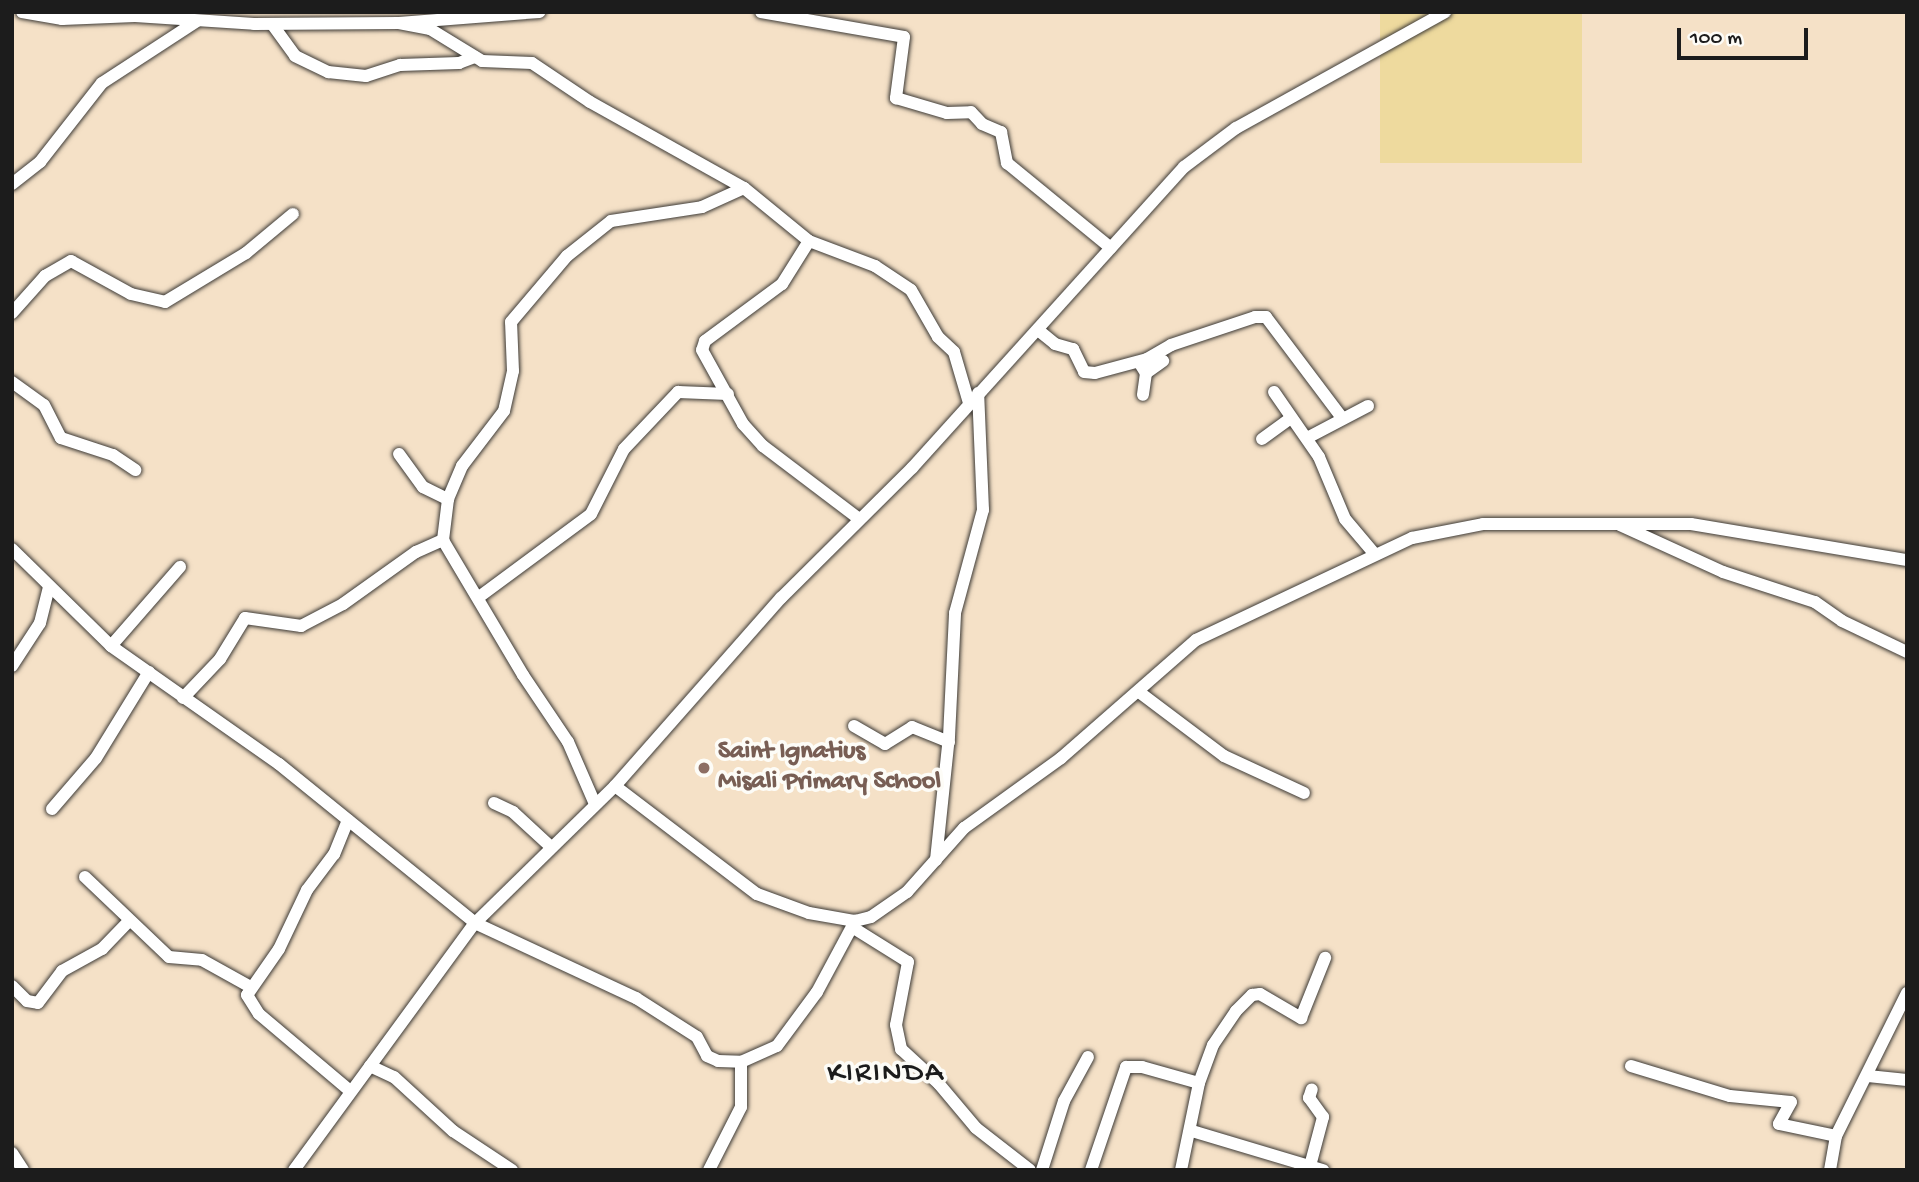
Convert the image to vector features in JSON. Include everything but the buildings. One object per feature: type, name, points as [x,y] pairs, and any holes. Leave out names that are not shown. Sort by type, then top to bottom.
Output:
[{"type":"street","points":[[22,12],[62,19],[135,16],[272,24],[540,12]]},
{"type":"street","points":[[761,12],[904,37],[896,98],[947,113],[971,112],[982,124],[1002,132],[1007,163],[1111,247]]},
{"type":"street","points":[[294,1170],[349,1090],[387,1046],[475,923],[550,846],[614,786],[781,598],[1038,330],[1184,167],[1236,128],[1445,12]]},
{"type":"street","points":[[388,20],[430,29],[475,57],[495,64],[515,60],[532,63],[590,102],[744,188],[809,241],[875,266],[911,290],[938,337],[954,352],[969,403]]},
{"type":"street","points":[[12,184],[40,162],[102,83],[197,21]]},
{"type":"street","points":[[272,24],[295,56],[328,72],[366,76],[400,65],[459,63],[475,57]]},
{"type":"street","points":[[594,804],[568,742],[523,675],[443,540],[448,499],[462,466],[504,411],[513,370],[511,322],[567,256],[611,221],[702,207],[744,188]]},
{"type":"street","points":[[12,313],[44,276],[71,261],[131,294],[164,302],[246,253],[293,214]]},
{"type":"street","points":[[809,241],[782,284],[702,343],[713,372],[743,424],[763,446],[859,519]]},
{"type":"street","points":[[1143,367],[1171,345],[1266,317],[1342,418]]},
{"type":"street","points":[[1038,330],[1055,344],[1073,349],[1084,372],[1143,367],[1163,361]]},
{"type":"street","points":[[1143,367],[1143,395]]},
{"type":"street","points":[[12,382],[44,405],[61,438],[113,455],[135,470]]},
{"type":"street","points":[[479,597],[591,513],[624,449],[678,392],[728,394]]},
{"type":"street","points":[[1274,392],[1290,419],[1307,438],[1342,513],[1373,552]]},
{"type":"street","points":[[936,861],[949,742],[955,613],[983,510],[978,393]]},
{"type":"street","points":[[1307,438],[1368,406]]},
{"type":"street","points":[[1262,439],[1290,419]]},
{"type":"street","points":[[399,454],[423,486],[448,499]]},
{"type":"street","points":[[1616,523],[1723,572],[1815,601],[1842,621],[1907,652]]},
{"type":"street","points":[[12,549],[111,646],[279,764],[475,923],[636,998],[697,1037],[708,1056],[718,1061],[741,1062],[777,1046],[791,1031],[853,924],[871,917],[907,892],[964,828],[1061,758],[1196,640],[1373,552],[1457,526],[1691,524],[1907,560]]},
{"type":"street","points":[[183,698],[220,659],[245,618],[301,626],[343,604],[416,552],[443,540]]},
{"type":"street","points":[[111,646],[180,567]]},
{"type":"street","points":[[12,666],[40,623],[49,586]]},
{"type":"street","points":[[52,809],[96,758],[149,672]]},
{"type":"street","points":[[1139,692],[1224,756],[1304,793]]},
{"type":"street","points":[[854,726],[885,744],[912,727],[949,742]]},
{"type":"street","points":[[614,786],[757,894],[809,913],[853,924],[908,962],[896,1026],[901,1049],[939,1084],[976,1128],[1030,1170]]},
{"type":"street","points":[[494,803],[513,812],[550,846]]},
{"type":"street","points":[[348,820],[334,854],[307,890],[279,949],[249,986],[248,999],[259,1014],[349,1090]]},
{"type":"street","points":[[85,877],[169,957],[202,960],[249,986]]},
{"type":"street","points":[[12,986],[27,1001],[38,1003],[62,971],[102,949],[129,921]]},
{"type":"street","points":[[1181,1170],[1192,1131],[1199,1083],[1213,1045],[1242,1003],[1260,994],[1301,1018],[1325,958]]},
{"type":"street","points":[[1830,1170],[1836,1136],[1907,993]]},
{"type":"street","points":[[387,1046],[394,1077]]},
{"type":"street","points":[[1042,1170],[1065,1101],[1088,1057]]},
{"type":"street","points":[[709,1170],[741,1107],[741,1062]]},
{"type":"street","points":[[370,1066],[394,1077],[453,1131],[512,1170]]},
{"type":"street","points":[[1631,1066],[1730,1096],[1791,1102],[1779,1124],[1836,1136]]},
{"type":"street","points":[[1091,1170],[1126,1068],[1142,1067],[1199,1083]]},
{"type":"street","points":[[1868,1076],[1907,1080]]},
{"type":"street","points":[[1310,1166],[1323,1117],[1309,1098],[1312,1090]]},
{"type":"street","points":[[1192,1131],[1323,1170]]},
{"type":"street","points":[[12,1153],[23,1170]]},
{"type":"sand","points":[[1380,12],[1582,12],[1582,163],[1380,163]]},
{"type":"place","name":"Saint Ignatius Misali Primary School","points":[[704,768]]},
{"type":"district","name":"KIRINDA","points":[[886,1075]]}]
